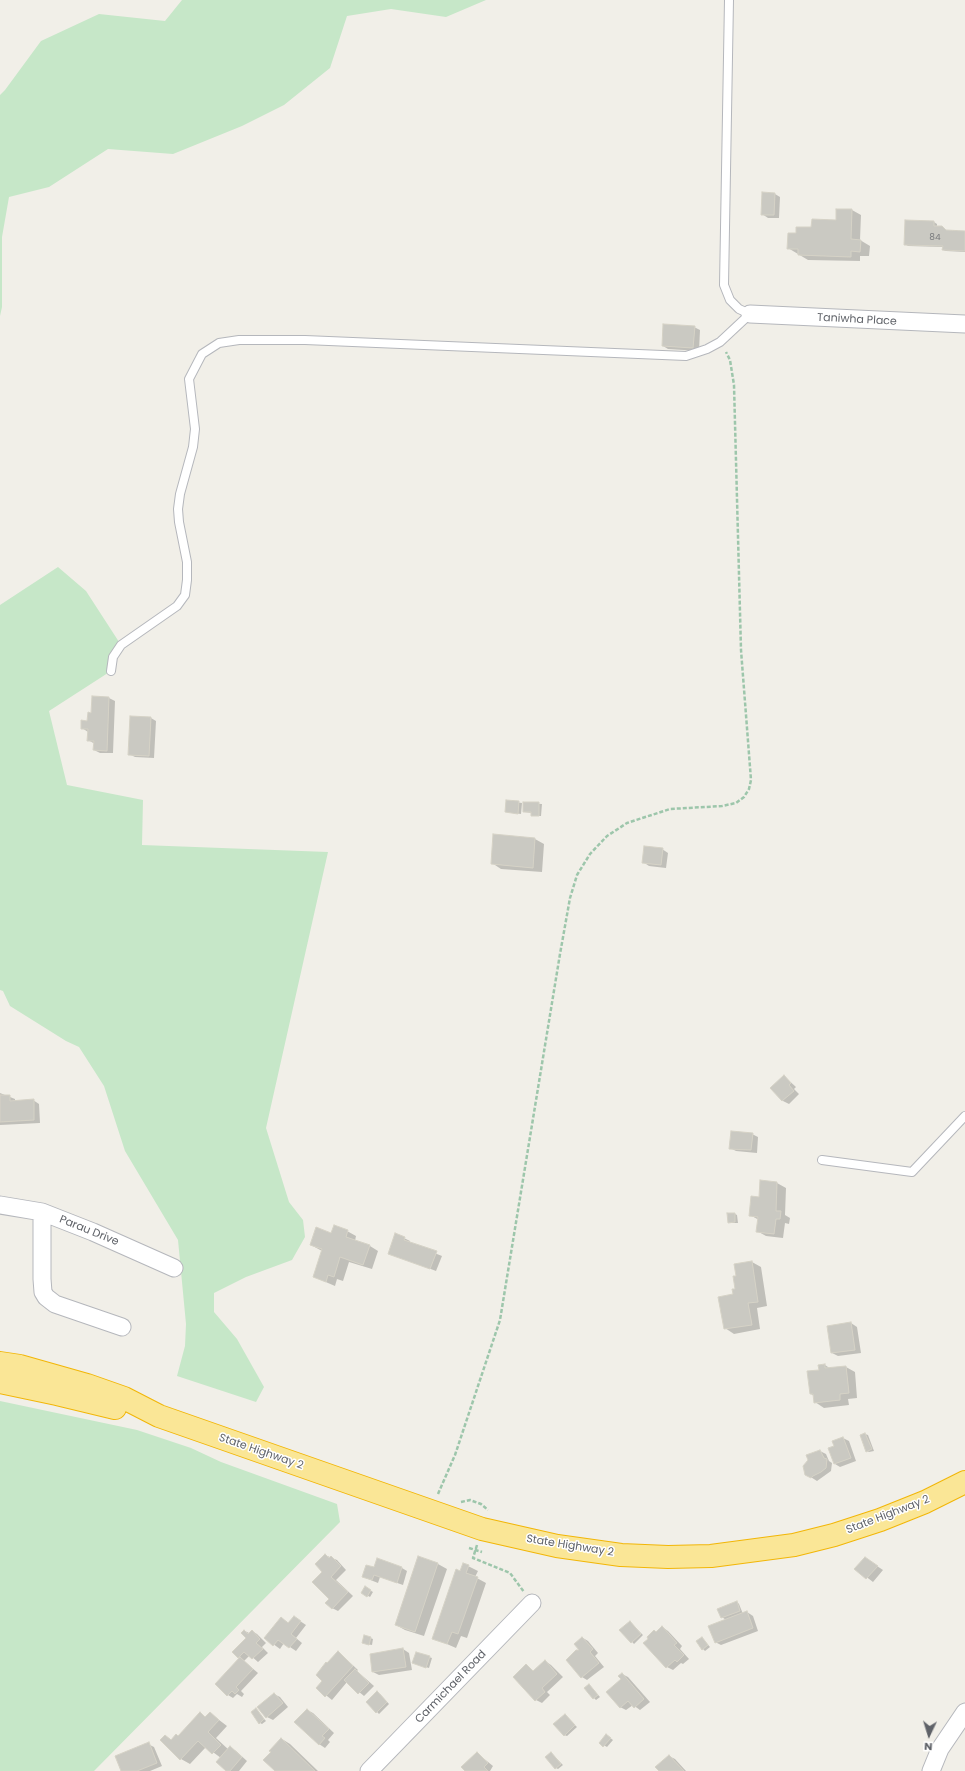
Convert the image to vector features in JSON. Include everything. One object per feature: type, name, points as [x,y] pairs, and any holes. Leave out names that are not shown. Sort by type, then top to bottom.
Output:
[{"type":"highway","name":"State Highway 2","points":[[0,1363],[20,1366],[87,1385],[124,1398],[159,1416],[482,1529],[557,1546],[621,1555],[668,1557],[712,1556],[794,1545],[834,1535],[880,1520],[925,1502],[965,1482]]},
{"type":"highway","name":"State Highway 2","points":[[0,1382],[58,1394],[122,1410],[159,1416]]},
{"type":"street","name":"Taniwha Place","points":[[750,314],[965,324]]},
{"type":"street","name":"Parau Drive","points":[[0,1205],[42,1212],[93,1232],[174,1268]]},
{"type":"street","points":[[42,1212],[42,1279],[46,1297],[56,1304],[122,1327]]},
{"type":"street","name":"Carmichael Road","points":[[369,1771],[532,1603]]},
{"type":"street","points":[[931,1771],[940,1749],[965,1712]]},
{"type":"lane","points":[[111,671],[113,657],[122,645],[177,606],[185,595],[187,562],[178,522],[178,509],[180,494],[193,447],[195,429],[189,379],[202,354],[219,343],[239,340],[305,340],[673,356],[695,354],[720,342],[750,314],[739,309],[730,300],[724,285],[729,0]]},
{"type":"lane","points":[[822,1160],[912,1172],[965,1116]]},
{"type":"path","points":[[431,1511],[455,1455],[500,1320],[560,954],[570,898],[577,875],[590,854],[608,836],[627,823],[670,809],[722,806],[736,803],[744,797],[751,780],[741,650],[734,386],[730,360],[720,342]]},
{"type":"path","points":[[461,1502],[470,1500],[481,1504],[488,1510],[494,1512]]},
{"type":"path","points":[[486,1517],[488,1510]]},
{"type":"path","points":[[478,1542],[472,1558],[510,1573],[532,1603]]},
{"type":"path","points":[[469,1548],[482,1552]]},
{"type":"green space","points":[[182,0],[486,0],[446,17],[391,9],[347,16],[330,68],[284,105],[242,126],[173,154],[108,149],[49,187],[9,197],[2,237],[2,307],[0,316],[0,95],[41,41],[99,14],[165,21]]},
{"type":"green space","points":[[58,567],[86,591],[121,645],[111,671],[49,711],[67,785],[143,800],[142,845],[328,852],[266,1128],[289,1202],[303,1220],[305,1237],[292,1260],[246,1277],[214,1293],[214,1312],[237,1339],[264,1387],[256,1402],[177,1376],[185,1346],[186,1324],[178,1240],[125,1151],[104,1086],[79,1047],[66,1041],[10,1006],[3,991],[0,990],[0,605]]},
{"type":"green space","points":[[0,1401],[137,1430],[191,1448],[221,1462],[337,1504],[340,1522],[94,1771],[0,1771]]},
{"type":"building","points":[[762,192],[775,193],[774,215],[761,215]]},
{"type":"building","points":[[836,209],[852,209],[851,239],[861,240],[860,252],[851,251],[851,257],[798,255],[798,249],[787,249],[788,233],[796,233],[796,227],[811,227],[812,219],[836,220]]},
{"type":"building","points":[[905,220],[934,221],[934,226],[942,226],[946,230],[965,231],[965,251],[942,250],[943,246],[904,245]]},
{"type":"building","points":[[663,324],[695,326],[693,348],[662,346]]},
{"type":"building","points":[[92,696],[109,697],[107,751],[93,750],[94,741],[87,741],[88,729],[81,729],[81,720],[87,721],[88,712],[91,713]]},
{"type":"building","points":[[130,716],[151,717],[149,756],[128,755]]},
{"type":"building","points":[[506,800],[519,801],[518,814],[505,812]]},
{"type":"building","points":[[523,802],[539,802],[539,816],[531,816],[531,812],[523,812]]},
{"type":"building","points":[[493,834],[535,838],[533,868],[491,864]]},
{"type":"building","points":[[644,846],[663,848],[661,865],[642,863]]},
{"type":"building","points":[[784,1075],[791,1083],[789,1085],[794,1091],[782,1101],[770,1088]]},
{"type":"building","points":[[0,1095],[10,1095],[10,1101],[34,1099],[34,1120],[0,1122]]},
{"type":"building","points":[[731,1131],[753,1133],[751,1150],[729,1149]]},
{"type":"building","points":[[760,1180],[777,1182],[776,1211],[781,1211],[780,1219],[776,1219],[774,1234],[756,1232],[758,1217],[749,1216],[751,1196],[759,1197]]},
{"type":"building","points":[[727,1213],[735,1213],[735,1222],[728,1223]]},
{"type":"building","points":[[334,1225],[348,1230],[346,1237],[370,1245],[363,1265],[340,1257],[334,1277],[328,1275],[326,1282],[313,1277],[322,1249],[310,1245],[316,1227],[331,1233]]},
{"type":"building","points":[[395,1233],[405,1237],[404,1240],[437,1251],[430,1269],[388,1254]]},
{"type":"building","points":[[752,1261],[758,1302],[748,1303],[752,1325],[724,1329],[718,1297],[733,1294],[732,1289],[735,1289],[733,1276],[736,1276],[734,1264]]},
{"type":"building","points":[[851,1322],[855,1350],[831,1353],[827,1326]]},
{"type":"building","points":[[825,1364],[825,1368],[846,1366],[849,1393],[840,1394],[840,1400],[814,1403],[813,1394],[810,1394],[807,1371],[819,1370],[818,1365]]},
{"type":"building","points":[[865,1433],[872,1449],[866,1452],[860,1435]]},
{"type":"building","points":[[843,1437],[851,1458],[834,1464],[828,1448],[834,1446],[832,1441]]},
{"type":"building","points":[[820,1450],[824,1458],[827,1459],[826,1468],[811,1478],[805,1475],[803,1466],[808,1460],[806,1455]]},
{"type":"building","points":[[325,1554],[329,1558],[331,1556],[341,1566],[331,1577],[348,1592],[332,1609],[325,1603],[329,1599],[312,1582],[322,1572],[315,1564]]},
{"type":"building","points":[[418,1556],[438,1563],[415,1632],[395,1625]]},
{"type":"building","points":[[865,1557],[878,1566],[866,1579],[854,1569]]},
{"type":"building","points":[[377,1558],[402,1567],[397,1583],[374,1575],[372,1580],[362,1577],[366,1565],[374,1567]]},
{"type":"building","points":[[463,1563],[469,1565],[466,1573],[478,1577],[458,1634],[452,1632],[447,1644],[432,1639],[456,1569],[460,1571]]},
{"type":"building","points":[[365,1586],[371,1590],[367,1597],[361,1593]]},
{"type":"building","points":[[737,1601],[740,1611],[721,1618],[717,1609]]},
{"type":"building","points":[[747,1611],[753,1628],[715,1643],[708,1626]]},
{"type":"building","points":[[294,1616],[301,1621],[291,1634],[297,1639],[289,1648],[278,1640],[273,1646],[264,1638],[281,1617],[288,1623]]},
{"type":"building","points":[[630,1621],[641,1634],[631,1643],[619,1630]]},
{"type":"building","points":[[662,1626],[677,1643],[674,1645],[684,1655],[677,1662],[675,1660],[666,1668],[643,1643],[648,1639],[647,1637],[654,1630],[656,1632]]},
{"type":"building","points":[[244,1630],[248,1634],[252,1630],[260,1639],[256,1643],[263,1649],[252,1659],[244,1652],[238,1658],[232,1652],[246,1638],[241,1633]]},
{"type":"building","points":[[364,1635],[371,1637],[369,1645],[362,1643]]},
{"type":"building","points":[[582,1637],[593,1649],[590,1652],[599,1663],[581,1678],[566,1660],[576,1650],[579,1650],[574,1644]]},
{"type":"building","points":[[702,1637],[708,1645],[702,1650],[696,1641]]},
{"type":"building","points":[[403,1648],[406,1667],[372,1672],[370,1654]]},
{"type":"building","points":[[338,1651],[353,1666],[325,1697],[316,1688],[322,1681],[316,1675],[326,1662],[327,1663]]},
{"type":"building","points":[[416,1652],[430,1656],[426,1668],[412,1663]]},
{"type":"building","points":[[240,1657],[253,1669],[236,1687],[239,1690],[235,1694],[232,1691],[227,1696],[215,1684]]},
{"type":"building","points":[[545,1660],[557,1674],[542,1688],[545,1692],[535,1701],[513,1677],[526,1664],[533,1671]]},
{"type":"building","points":[[355,1669],[369,1683],[358,1694],[344,1680]]},
{"type":"building","points":[[622,1673],[644,1699],[634,1708],[628,1701],[620,1708],[606,1692],[621,1679],[618,1676]]},
{"type":"building","points":[[589,1684],[598,1695],[593,1699],[584,1688]]},
{"type":"building","points":[[377,1691],[387,1702],[376,1713],[366,1702]]},
{"type":"building","points":[[274,1693],[283,1703],[266,1718],[257,1707]]},
{"type":"building","points":[[256,1708],[264,1719],[259,1724],[251,1712]]},
{"type":"building","points":[[307,1709],[329,1729],[322,1736],[325,1738],[319,1745],[294,1722]]},
{"type":"building","points":[[200,1712],[205,1717],[210,1712],[219,1720],[208,1732],[221,1745],[212,1754],[198,1741],[180,1760],[160,1740],[165,1735],[171,1740],[176,1734],[178,1736]]},
{"type":"building","points":[[565,1714],[575,1725],[564,1736],[553,1724]]},
{"type":"building","points":[[606,1734],[611,1738],[603,1747],[599,1743]]},
{"type":"building","points":[[281,1738],[315,1771],[275,1771],[263,1760]]},
{"type":"building","points":[[149,1742],[157,1763],[137,1771],[121,1771],[115,1756]]},
{"type":"building","points":[[230,1746],[242,1757],[230,1771],[226,1771],[216,1762]]},
{"type":"building","points":[[477,1752],[488,1763],[484,1767],[488,1771],[465,1771],[461,1767]]},
{"type":"building","points":[[551,1752],[561,1764],[555,1769],[545,1757]]},
{"type":"building","points":[[669,1755],[684,1771],[659,1771],[655,1767]]}]
